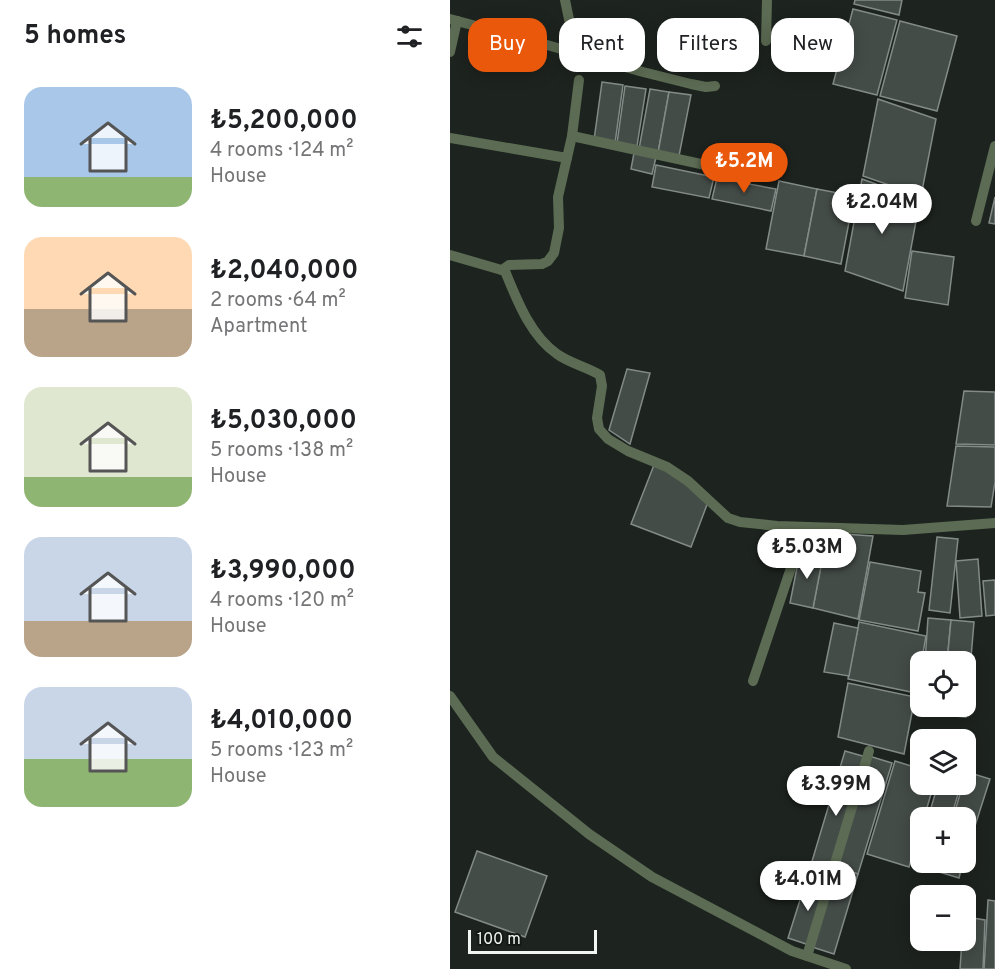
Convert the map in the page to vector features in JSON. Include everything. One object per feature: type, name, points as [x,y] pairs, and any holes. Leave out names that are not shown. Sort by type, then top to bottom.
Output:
[{"type":"street","points":[[565,0],[569,18]]},
{"type":"street","points":[[766,42],[767,0]]},
{"type":"street","points":[[450,52],[454,20],[559,48]]},
{"type":"street","points":[[645,72],[691,84],[715,86]]},
{"type":"street","points":[[502,270],[509,265],[542,264],[548,261],[554,253],[559,228],[558,197],[572,136],[579,80]]},
{"type":"street","points":[[572,136],[733,171]]},
{"type":"street","points":[[450,138],[567,158]]},
{"type":"street","points":[[976,222],[995,146]]},
{"type":"street","points":[[450,255],[505,271],[530,323],[544,342],[558,355],[600,375],[602,386],[597,417],[599,429],[608,439],[628,452],[668,467],[688,481],[728,518],[740,522],[777,526],[903,530],[995,522]]},
{"type":"street","points":[[753,681],[796,553],[809,527]]},
{"type":"street","points":[[450,696],[493,757],[589,834],[652,877],[792,951],[846,969]]},
{"type":"street","points":[[807,956],[869,752]]},
{"type":"building","points":[[855,0],[902,0],[899,15],[854,4]]},
{"type":"building","points":[[853,9],[897,20],[877,95],[833,84],[836,72],[854,72],[854,18],[851,18]]},
{"type":"building","points":[[900,21],[957,36],[937,111],[880,96]]},
{"type":"building","points":[[602,82],[623,85],[615,143],[594,140]]},
{"type":"building","points":[[625,86],[646,89],[637,146],[617,143]]},
{"type":"building","points":[[650,89],[669,92],[658,153],[639,149]]},
{"type":"building","points":[[669,92],[691,95],[679,156],[658,153]]},
{"type":"building","points":[[878,99],[936,119],[921,196],[863,176]]},
{"type":"building","points":[[634,153],[656,157],[652,174],[631,169]]},
{"type":"building","points":[[656,165],[714,177],[709,198],[652,187]]},
{"type":"building","points":[[717,178],[776,189],[771,211],[712,199]]},
{"type":"building","points":[[862,179],[920,200],[903,291],[845,271]]},
{"type":"building","points":[[779,181],[817,189],[804,256],[766,249]]},
{"type":"building","points":[[817,189],[854,196],[841,264],[804,256]]},
{"type":"building","points":[[995,197],[995,224],[989,223]]},
{"type":"building","points":[[912,251],[954,257],[948,305],[905,298]]},
{"type":"building","points":[[627,369],[650,373],[630,444],[609,430]]},
{"type":"building","points":[[964,391],[995,392],[995,445],[956,444]]},
{"type":"building","points":[[956,446],[995,447],[995,482],[991,507],[947,506]]},
{"type":"building","points":[[654,465],[673,472],[708,502],[691,547],[631,524]]},
{"type":"building","points":[[827,533],[873,536],[858,619],[813,608]]},
{"type":"building","points":[[937,537],[958,539],[950,613],[929,610]]},
{"type":"building","points":[[800,552],[823,556],[813,608],[790,603]]},
{"type":"building","points":[[978,559],[982,616],[960,618],[956,561]]},
{"type":"building","points":[[870,562],[921,571],[918,592],[925,593],[918,631],[859,620]]},
{"type":"building","points":[[995,580],[995,615],[986,616],[983,581]]},
{"type":"building","points":[[928,618],[951,620],[948,651],[926,651]]},
{"type":"building","points":[[951,620],[974,622],[972,651],[948,651]]},
{"type":"building","points":[[859,622],[926,636],[923,651],[910,651],[910,692],[848,679]]},
{"type":"building","points":[[834,623],[858,628],[849,676],[824,672]]},
{"type":"building","points":[[848,683],[910,696],[911,717],[904,754],[838,737]]},
{"type":"building","points":[[845,751],[866,757],[827,885],[807,878]]},
{"type":"building","points":[[869,756],[892,763],[858,874],[836,867]]},
{"type":"building","points":[[895,761],[910,766],[910,795],[931,795],[927,807],[910,807],[909,867],[867,854]]},
{"type":"building","points":[[976,775],[990,779],[976,823],[976,807],[956,807],[960,795],[976,795]]},
{"type":"building","points":[[935,795],[958,795],[954,807],[931,807]]},
{"type":"building","points":[[477,851],[547,876],[525,937],[455,912]]},
{"type":"building","points":[[836,867],[858,874],[834,954],[812,947]]},
{"type":"building","points":[[943,873],[960,873],[959,878]]},
{"type":"building","points":[[807,878],[827,885],[809,945],[788,938]]},
{"type":"building","points":[[988,900],[995,901],[995,969],[984,969]]},
{"type":"building","points":[[976,919],[985,920],[983,969],[960,969],[961,951],[976,951]]}]
